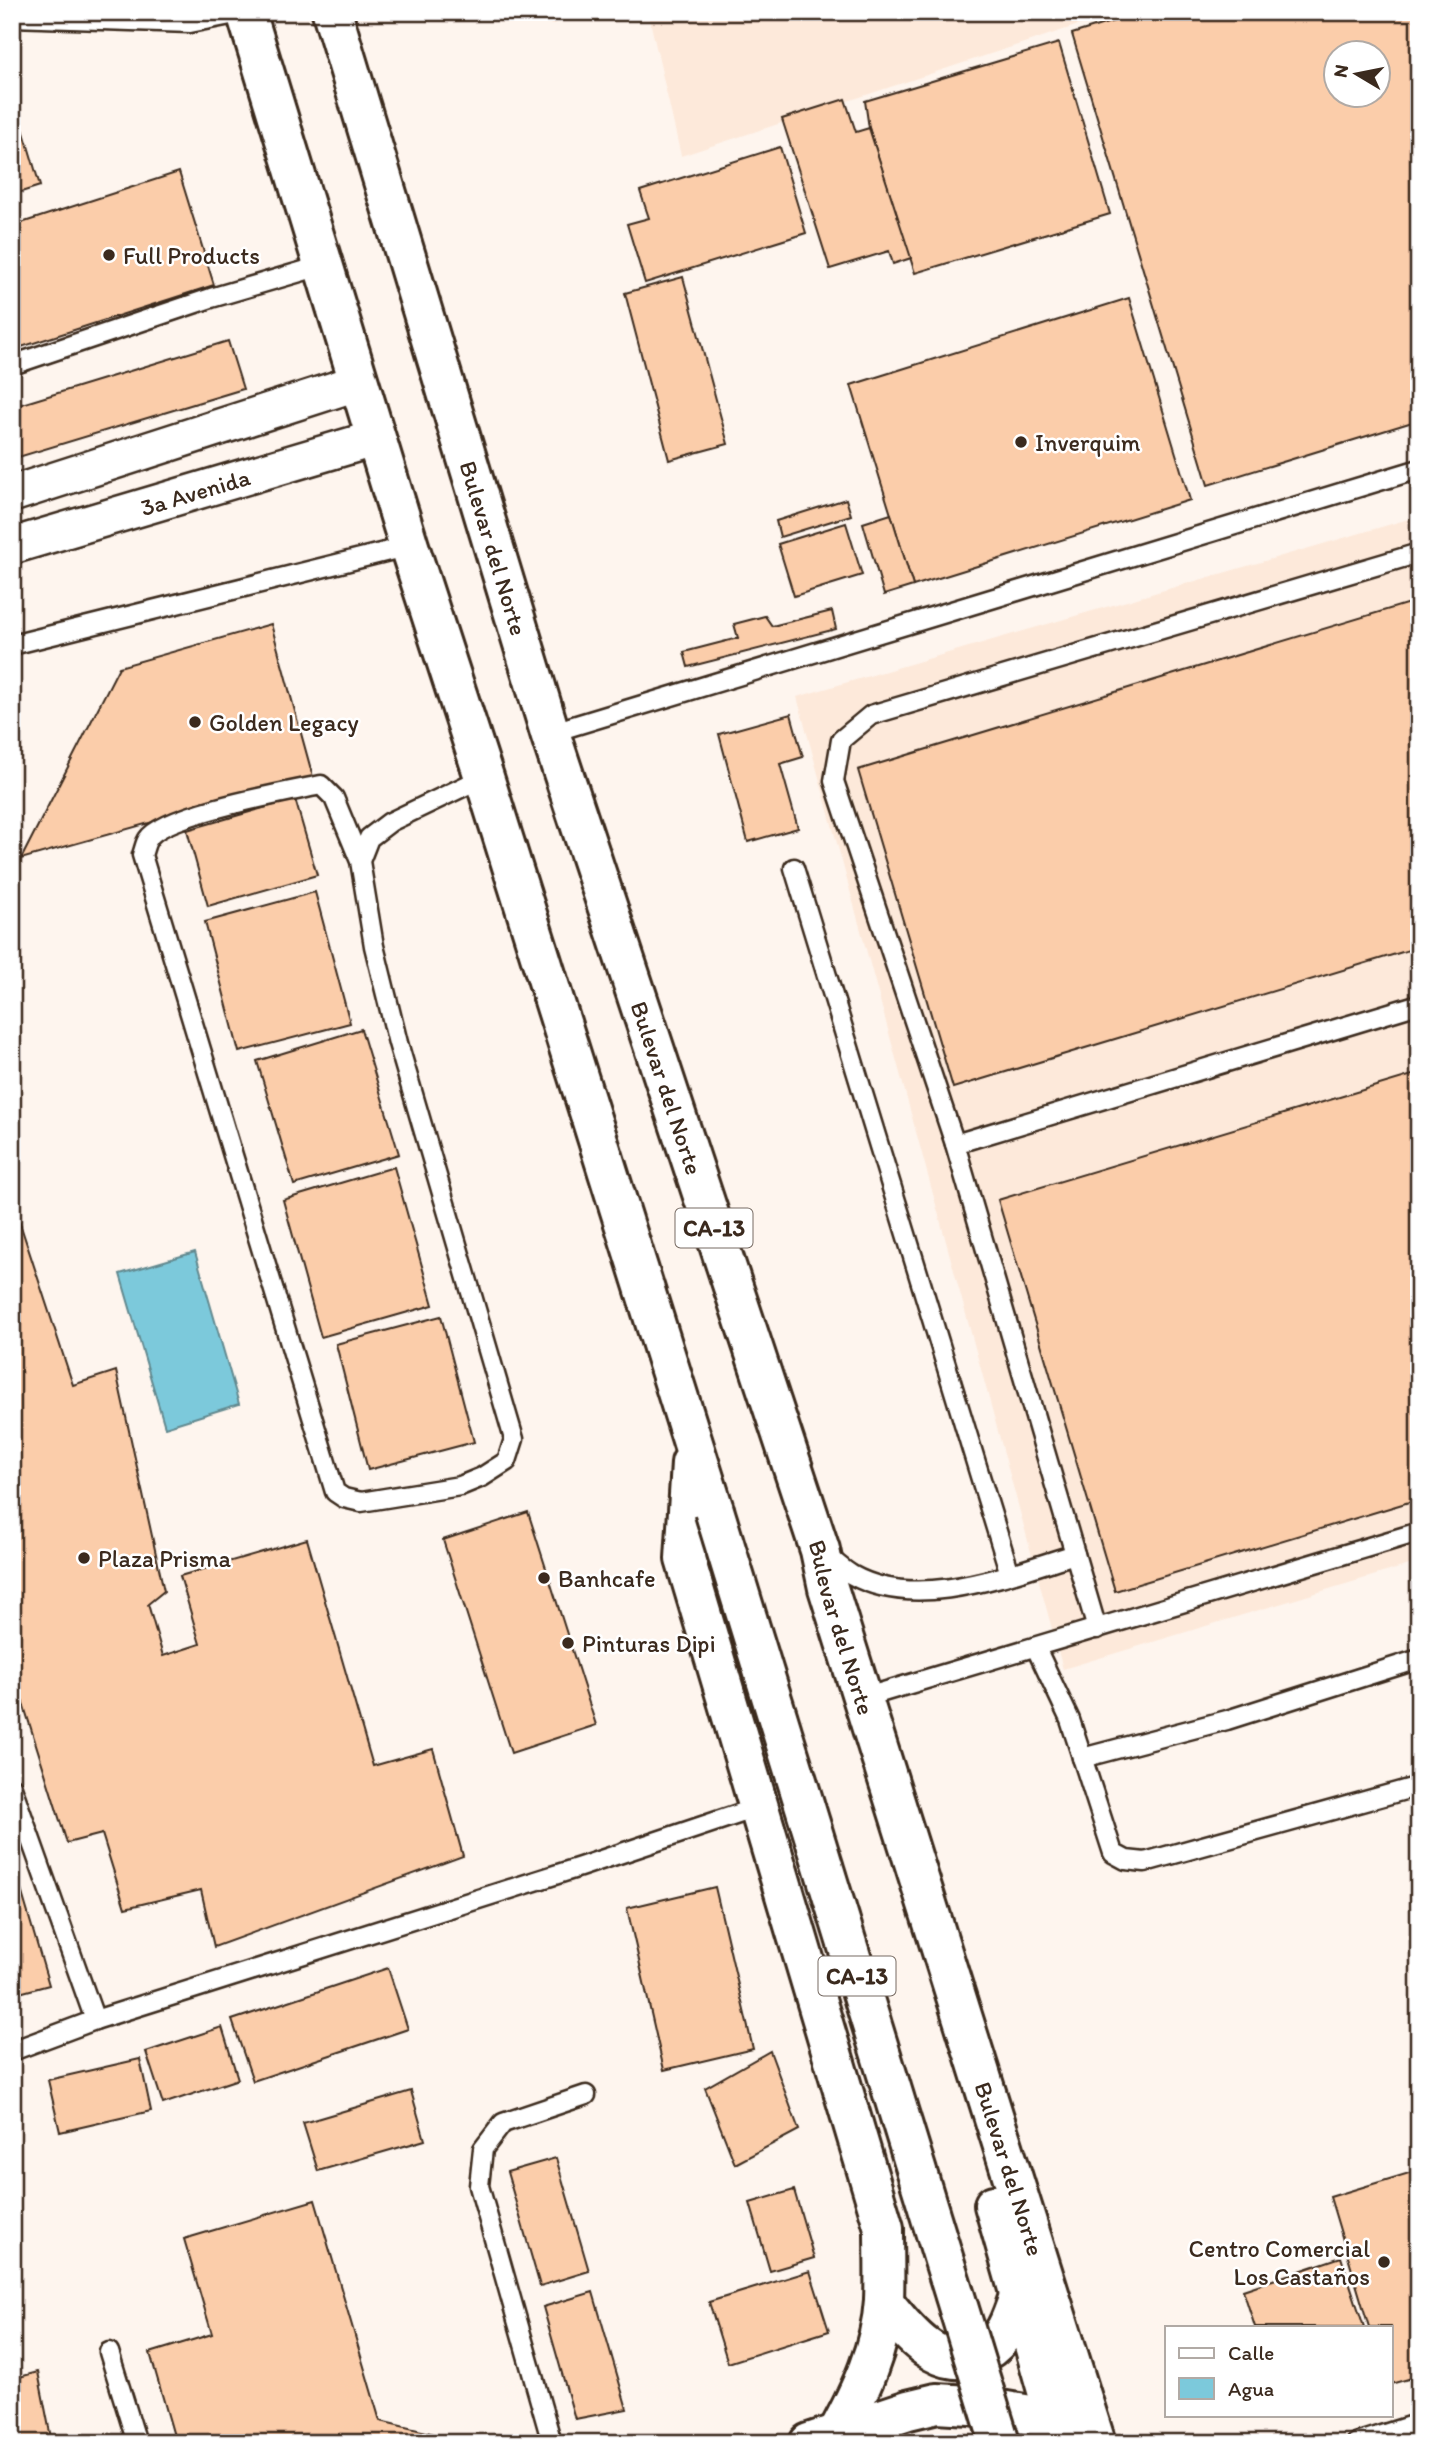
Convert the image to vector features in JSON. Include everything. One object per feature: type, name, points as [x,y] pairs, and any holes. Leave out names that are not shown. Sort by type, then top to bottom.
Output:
[{"type":"main road","name":"CA-13","points":[[246,12],[408,545],[693,1437],[1000,2443]]},
{"type":"main road","name":"Bulevar del Norte","points":[[332,12],[551,733],[820,1550],[828,1588],[1096,2443]]},
{"type":"main road","points":[[693,1437],[685,1559],[884,2228],[884,2302],[873,2357],[859,2394],[823,2438]]},
{"type":"main road","points":[[828,1588],[823,1624],[1020,2293],[1050,2435]]},
{"type":"main road","points":[[884,2302],[908,2333],[930,2350],[951,2360],[974,2358],[991,2348],[1005,2330],[1020,2293]]},
{"type":"main road","points":[[823,2438],[937,2403],[970,2405],[1050,2435]]},
{"type":"street","points":[[12,494],[359,382]]},
{"type":"street","name":"3a Avenida","points":[[12,546],[376,438]]},
{"type":"lane","points":[[12,17],[190,23],[246,12]]},
{"type":"lane","points":[[12,365],[211,299],[324,265]]},
{"type":"lane","points":[[551,733],[1419,469]]},
{"type":"lane","points":[[12,645],[408,545]]},
{"type":"lane","points":[[1097,1629],[955,1144],[834,781],[841,740],[872,715],[1419,553]]},
{"type":"lane","points":[[360,861],[334,798],[321,785],[199,813],[167,825],[148,838],[142,855],[335,1492],[344,1498],[360,1502],[460,1486],[482,1477],[507,1461],[514,1440],[398,1043],[374,946],[360,861],[369,838],[390,822],[484,777]]},
{"type":"lane","points":[[794,868],[1010,1573]]},
{"type":"lane","points":[[955,1144],[1419,1004]]},
{"type":"lane","points":[[863,1698],[1419,1532]]},
{"type":"lane","points":[[820,1550],[853,1575],[878,1584],[917,1591],[973,1584],[1075,1554]]},
{"type":"lane","points":[[1036,1648],[1070,1720],[1114,1853],[1126,1860],[1145,1862],[1419,1786]]},
{"type":"lane","points":[[1082,1758],[1227,1720],[1419,1659]]},
{"type":"lane","points":[[12,1787],[95,2020]]},
{"type":"lane","points":[[12,2051],[95,2020],[580,1867],[759,1807]]},
{"type":"lane","points":[[552,2443],[479,2186],[483,2149],[503,2123],[586,2095]]},
{"type":"lane","points":[[109,2352],[137,2443]]},
{"type":"lane","points":[[1356,2443],[1419,2423]]},
{"type":"shaded area","points":[[547,12],[581,12],[551,25]]},
{"type":"shaded area","points":[[648,12],[1118,12],[681,156]]},
{"type":"shaded area","points":[[1419,516],[1419,1562],[1063,1669],[797,697]]},
{"type":"water","points":[[195,1252],[239,1404],[165,1427],[120,1274]]},
{"type":"building","points":[[1143,12],[1419,12],[1419,420],[1208,485],[1072,34]]},
{"type":"building","points":[[1059,43],[1110,214],[915,273],[869,128],[865,101]]},
{"type":"building","points":[[12,92],[40,186],[12,195]]},
{"type":"building","points":[[845,99],[856,132],[869,128],[911,258],[893,264],[889,251],[830,269],[782,119]]},
{"type":"building","points":[[780,147],[806,233],[645,283],[627,224],[649,218],[640,191]]},
{"type":"building","name":"Full Products","points":[[179,172],[214,285],[12,350],[12,226]]},
{"type":"building","points":[[683,277],[728,444],[669,460],[625,293]]},
{"type":"building","name":"Inverquim","points":[[1129,298],[1190,500],[913,586],[851,385]]},
{"type":"building","points":[[228,341],[243,389],[12,459],[12,407]]},
{"type":"building","points":[[846,499],[851,515],[780,537],[776,521]]},
{"type":"building","points":[[891,514],[913,586],[884,595],[863,523]]},
{"type":"building","points":[[846,523],[862,575],[794,596],[778,544]]},
{"type":"building","points":[[1419,600],[1419,947],[953,1088],[858,770]]},
{"type":"building","points":[[832,611],[836,629],[688,667],[684,652],[738,638],[734,624],[765,616],[772,626]]},
{"type":"building","name":"Golden Legacy","points":[[271,624],[313,777],[21,859],[119,667]]},
{"type":"building","points":[[791,714],[803,757],[780,764],[798,828],[748,842],[719,734]]},
{"type":"building","points":[[295,799],[317,875],[208,906],[187,830]]},
{"type":"building","points":[[315,892],[350,1023],[239,1052],[205,922]]},
{"type":"building","points":[[361,1029],[399,1154],[294,1185],[257,1061]]},
{"type":"building","points":[[1419,1073],[1419,1499],[1115,1591],[998,1200]]},
{"type":"building","points":[[394,1167],[433,1305],[321,1337],[283,1200]]},
{"type":"building","name":"Plaza Prisma","points":[[12,1199],[73,1385],[116,1371],[164,1591],[148,1604],[163,1656],[200,1644],[180,1576],[307,1539],[373,1766],[433,1749],[463,1856],[214,1947],[201,1890],[125,1908],[102,1834],[67,1843],[12,1668]]},
{"type":"building","points":[[441,1316],[474,1442],[368,1470],[336,1344]]},
{"type":"building","points":[[528,1512],[596,1725],[511,1753],[443,1540]]},
{"type":"building","points":[[12,1859],[49,1985],[12,1995]]},
{"type":"building","points":[[715,1887],[753,2049],[664,2070],[627,1908]]},
{"type":"building","points":[[388,1968],[408,2029],[253,2081],[232,2020]]},
{"type":"building","points":[[222,2027],[238,2079],[163,2104],[146,2052]]},
{"type":"building","points":[[770,2051],[799,2130],[735,2164],[705,2088]]},
{"type":"building","points":[[140,2059],[151,2111],[60,2132],[48,2080]]},
{"type":"building","points":[[411,2091],[425,2140],[318,2171],[303,2123]]},
{"type":"building","points":[[556,2158],[589,2271],[540,2286],[507,2172]]},
{"type":"building","name":"Centro Comercial Los Castaños","points":[[1419,2170],[1419,2376],[1392,2384],[1392,2326],[1369,2326],[1330,2197]]},
{"type":"building","points":[[794,2190],[814,2258],[770,2271],[750,2203]]},
{"type":"building","points":[[315,2200],[380,2421],[472,2443],[176,2443],[150,2353],[212,2334],[184,2239]]},
{"type":"building","points":[[1341,2257],[1364,2326],[1255,2326],[1243,2290]]},
{"type":"building","points":[[810,2271],[829,2331],[728,2363],[709,2302]]},
{"type":"building","points":[[593,2292],[627,2409],[575,2419],[543,2307]]},
{"type":"building","points":[[38,2372],[52,2443],[12,2443],[12,2379]]},
{"type":"place","name":"Full Products","points":[[109,255]]},
{"type":"place","name":"Inverquim","points":[[1021,442]]},
{"type":"place","name":"Golden Legacy","points":[[195,722]]},
{"type":"place","name":"Plaza Prisma","points":[[84,1558]]},
{"type":"place","name":"Banhcafe","points":[[544,1578]]},
{"type":"place","name":"Pinturas Dipi","points":[[568,1643]]},
{"type":"place","name":"Centro Comercial Los Castaños","points":[[1384,2262]]}]
